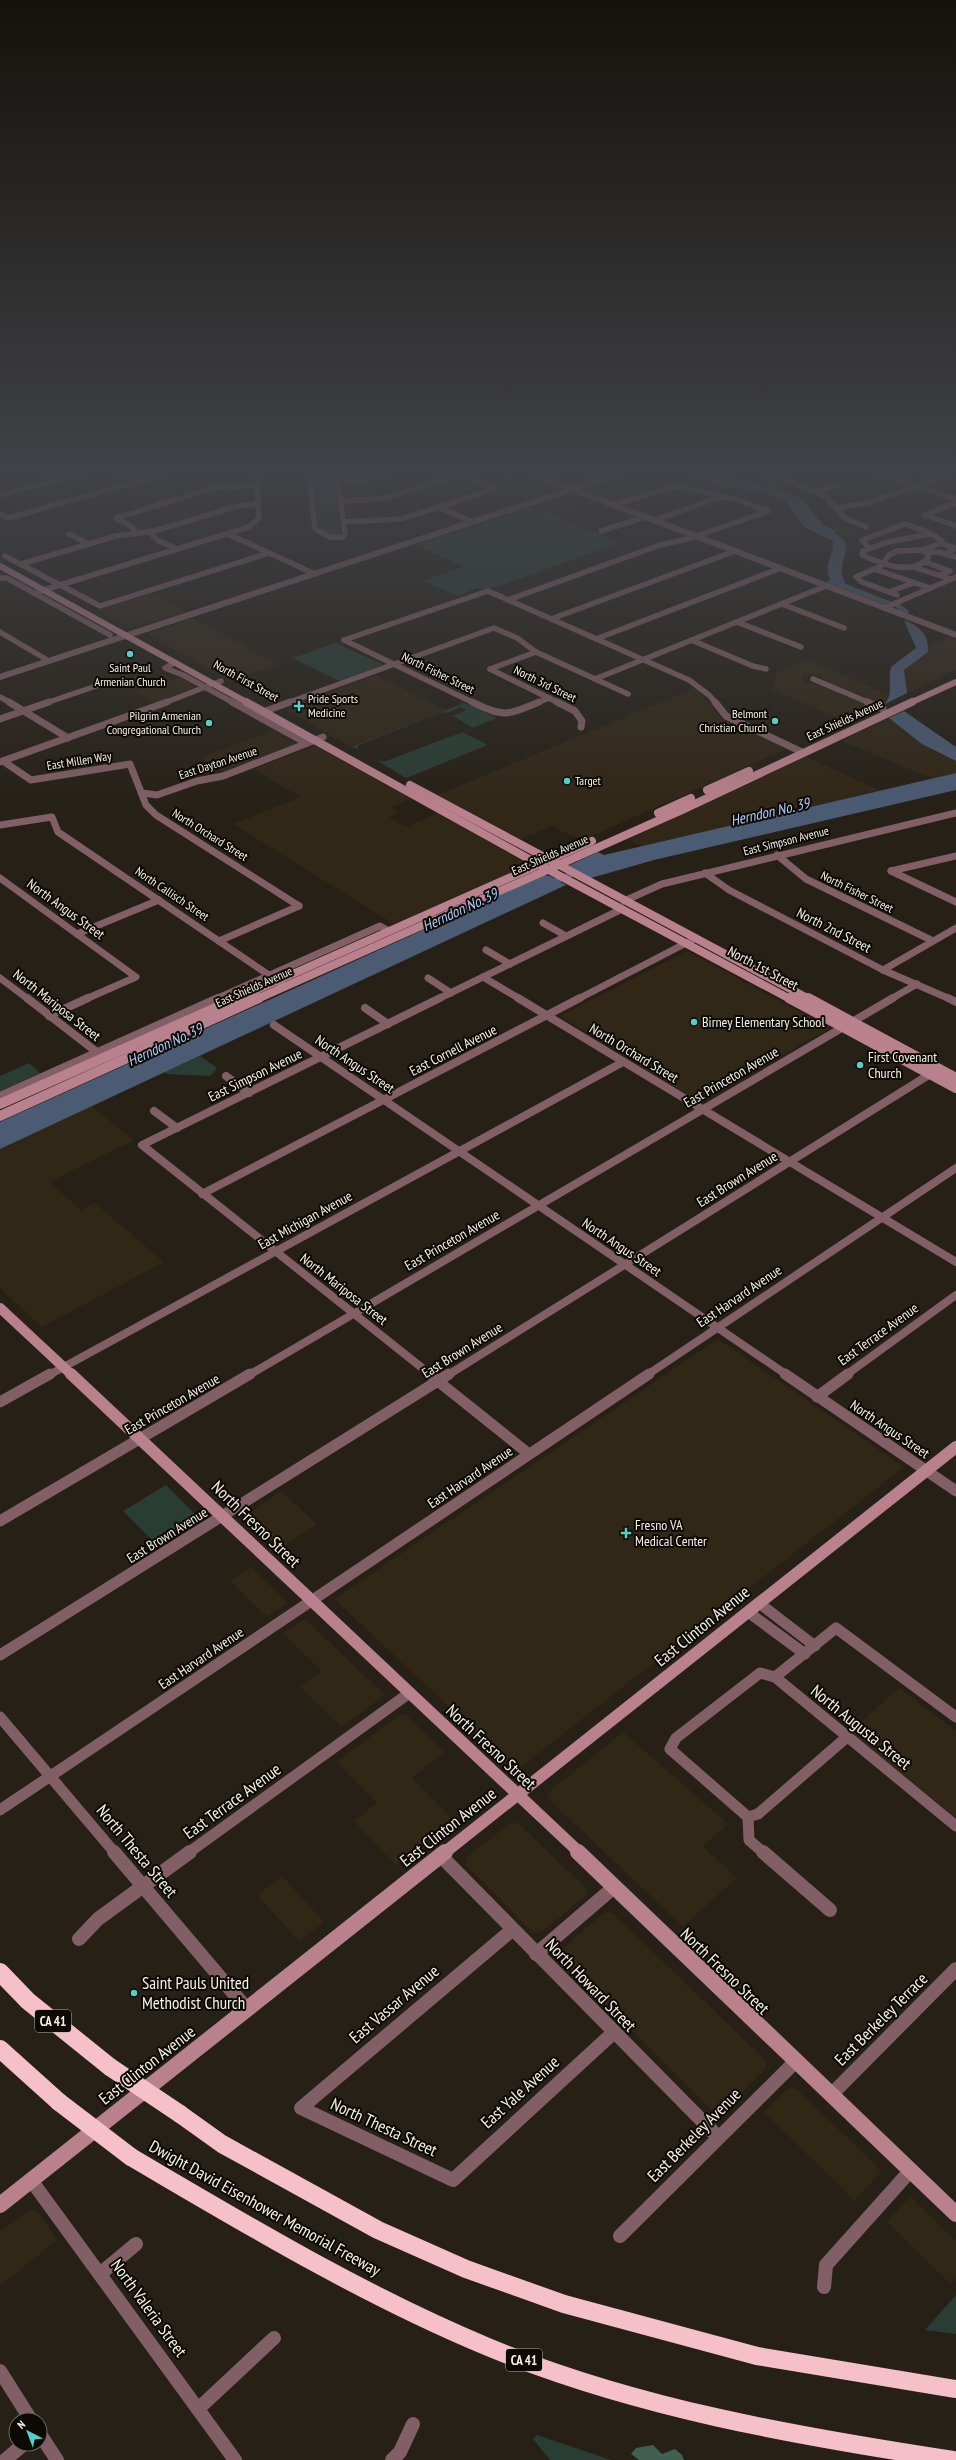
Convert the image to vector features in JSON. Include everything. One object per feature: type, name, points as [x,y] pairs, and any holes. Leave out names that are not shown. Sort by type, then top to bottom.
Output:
[{"type":"highway","name":"CA 41","points":[[0,1972],[28,2001],[110,2067],[222,2144],[286,2181],[378,2230],[473,2272],[564,2304],[757,2356],[956,2390]]},
{"type":"highway","name":"Dwight David Eisenhower Memorial Freeway","points":[[0,2049],[59,2102],[131,2157],[308,2261],[427,2321],[565,2375],[640,2398],[727,2420],[844,2444],[954,2460]]},
{"type":"main road","name":"North First Street","points":[[34,585],[174,662],[272,709],[466,816],[547,865],[556,874]]},
{"type":"main road","name":"North First Street","points":[[46,585],[134,633],[264,712],[539,865]]},
{"type":"main road","name":"East Shields Avenue","points":[[0,1104],[282,983],[547,865],[956,675]]},
{"type":"main road","name":"East Shields Avenue","points":[[556,865],[675,813],[956,682]]},
{"type":"main road","points":[[903,707],[902,704],[923,694],[928,688]]},
{"type":"main road","points":[[874,720],[873,717],[883,712],[883,709]]},
{"type":"main road","points":[[431,805],[440,806],[459,816],[466,816]]},
{"type":"main road","name":"East Shields Avenue","points":[[0,1116],[389,931],[539,865],[547,865]]},
{"type":"main road","name":"North First Street","points":[[547,865],[556,865],[565,870]]},
{"type":"main road","name":"North 1st Street","points":[[565,870],[686,943],[847,1025]]},
{"type":"main road","name":"North 1st Street","points":[[556,874],[694,939],[934,1072],[956,1088]]},
{"type":"main road","name":"North 1st Street","points":[[934,1072],[956,1078]]},
{"type":"main road","name":"North Fresno Street","points":[[0,1308],[139,1440],[222,1516],[310,1602],[517,1796],[795,2062],[910,2170],[954,2207]]},
{"type":"main road","name":"East Clinton Avenue","points":[[0,2204],[956,1447]]},
{"type":"street","points":[[19,585],[110,635]]},
{"type":"street","points":[[34,593],[60,585],[100,606],[168,585]]},
{"type":"street","points":[[0,677],[282,585]]},
{"type":"street","points":[[508,600],[550,585]]},
{"type":"street","points":[[551,619],[644,585]]},
{"type":"street","points":[[596,639],[737,585]]},
{"type":"street","points":[[823,585],[956,635]]},
{"type":"street","points":[[871,585],[897,595]]},
{"type":"street","points":[[889,592],[908,585]]},
{"type":"street","points":[[919,585],[930,588]]},
{"type":"street","points":[[884,608],[938,585]]},
{"type":"street","points":[[595,679],[826,586]]},
{"type":"street","name":"North Fisher Street","points":[[508,600],[484,590],[344,640],[502,715],[550,698]]},
{"type":"street","points":[[508,600],[642,659],[700,687],[726,716],[804,752]]},
{"type":"street","points":[[782,604],[844,628]]},
{"type":"street","points":[[737,622],[801,647]]},
{"type":"street","points":[[264,712],[494,628],[517,638],[536,652],[628,694]]},
{"type":"street","points":[[0,632],[50,661]]},
{"type":"street","points":[[691,640],[752,666],[766,669]]},
{"type":"street","name":"North 3rd Street","points":[[536,652],[490,669],[575,711],[582,721],[581,727]]},
{"type":"street","points":[[174,662],[165,668],[184,675],[306,743]]},
{"type":"street","points":[[813,679],[883,709]]},
{"type":"street","points":[[0,719],[105,683]]},
{"type":"street","points":[[1,761],[218,683]]},
{"type":"street","points":[[0,697],[68,738]]},
{"type":"street","name":"East Dayton Avenue","points":[[142,793],[157,795],[223,776],[322,737]]},
{"type":"street","name":"East Millen Way","points":[[1,761],[31,780],[130,764]]},
{"type":"street","name":"North Orchard Street","points":[[130,764],[146,805],[156,815],[300,906],[220,941]]},
{"type":"street","name":"East Simpson Avenue","points":[[142,1145],[566,936],[662,884],[956,813]]},
{"type":"street","name":"North Callisch Street","points":[[0,824],[52,817],[58,832],[282,983]]},
{"type":"street","name":"North Fisher Street","points":[[777,856],[806,879],[933,941]]},
{"type":"street","points":[[956,856],[891,871],[956,902]]},
{"type":"street","name":"North 2nd Street","points":[[705,873],[729,890],[884,970],[955,1001]]},
{"type":"street","name":"North Angus Street","points":[[0,878],[136,977],[50,1016]]},
{"type":"street","points":[[0,887],[8,884]]},
{"type":"street","points":[[77,934],[160,900]]},
{"type":"street","points":[[543,923],[566,936]]},
{"type":"street","points":[[0,1096],[380,926],[389,931]]},
{"type":"street","points":[[884,970],[956,928]]},
{"type":"street","name":"East Cornell Avenue","points":[[202,1194],[694,939]]},
{"type":"street","points":[[486,950],[510,964]]},
{"type":"street","name":"North Orchard Street","points":[[483,977],[956,1262]]},
{"type":"street","name":"North Mariposa Street","points":[[0,978],[98,1053]]},
{"type":"street","points":[[428,978],[451,993]]},
{"type":"street","name":"East Princeton Avenue","points":[[0,1521],[917,984]]},
{"type":"street","points":[[365,1008],[388,1024]]},
{"type":"street","name":"North Angus Street","points":[[274,1025],[817,1397],[956,1490]]},
{"type":"street","name":"East Michigan Avenue","points":[[0,1402],[623,1062]]},
{"type":"street","name":"East Brown Avenue","points":[[0,1655],[934,1072]]},
{"type":"street","points":[[226,1076],[248,1093]]},
{"type":"street","points":[[154,1110],[177,1128]]},
{"type":"street","name":"North Mariposa Street","points":[[142,1145],[529,1454]]},
{"type":"street","name":"East Harvard Avenue","points":[[0,1810],[956,1168]]},
{"type":"street","name":"East Terrace Avenue","points":[[817,1397],[956,1295]]},
{"type":"street","points":[[759,1603],[815,1646]]},
{"type":"street","points":[[748,1612],[805,1654]]},
{"type":"street","points":[[830,1910],[749,1840],[748,1817],[670,1749],[676,1738],[760,1673],[774,1677],[836,1628],[956,1717]]},
{"type":"street","name":"North Augusta Street","points":[[774,1677],[956,1826]]},
{"type":"street","name":"East Terrace Avenue","points":[[79,1939],[98,1919],[408,1694]]},
{"type":"street","name":"North Thesta Street","points":[[0,1717],[247,2009]]},
{"type":"street","points":[[748,1817],[758,1814],[848,1737]]},
{"type":"street","name":"North Howard Street","points":[[441,1856],[613,2033],[718,2137]]},
{"type":"street","points":[[536,1954],[613,1888]]},
{"type":"street","name":"East Vassar Avenue","points":[[301,2108],[512,1930]]},
{"type":"street","name":"East Berkeley Terrace","points":[[830,2094],[956,1969]]},
{"type":"street","name":"East Yale Avenue","points":[[453,2180],[613,2033]]},
{"type":"street","name":"East Berkeley Avenue","points":[[620,2236],[795,2062]]},
{"type":"street","name":"North Thesta Street","points":[[301,2108],[453,2180]]},
{"type":"street","points":[[824,2287],[826,2265],[910,2170]]},
{"type":"street","name":"North Valeria Street","points":[[32,2180],[234,2460]]},
{"type":"street","points":[[100,2274],[136,2244]]},
{"type":"street","points":[[198,2409],[274,2338]]},
{"type":"street","points":[[0,2371],[26,2412]]},
{"type":"street","points":[[392,2460],[400,2452],[413,2424]]},
{"type":"street","points":[[48,2446],[57,2460]]},
{"type":"street","points":[[5,2460],[14,2452]]},
{"type":"shaded area","points":[[152,593],[188,611],[131,628],[98,610]]},
{"type":"shaded area","points":[[192,618],[278,664],[231,680],[147,634]]},
{"type":"shaded area","points":[[950,637],[956,640],[956,670],[907,693],[904,670],[928,652],[929,647]]},
{"type":"shaded area","points":[[807,660],[890,695],[888,700],[883,705],[826,681],[819,675],[812,674],[802,676],[802,680],[805,682],[819,685],[867,705],[838,718],[773,690],[777,673]]},
{"type":"shaded area","points":[[376,675],[445,710],[351,747],[285,709]]},
{"type":"shaded area","points":[[180,677],[198,688],[155,703],[136,692]]},
{"type":"shaded area","points":[[695,688],[722,719],[786,749],[581,841],[552,826],[521,839],[438,795]]},
{"type":"shaded area","points":[[889,718],[922,744],[956,761],[956,773],[931,778],[842,741]]},
{"type":"shaded area","points":[[274,730],[297,744],[224,772],[200,758]]},
{"type":"shaded area","points":[[315,746],[411,799],[391,807],[399,812],[389,817],[406,827],[438,813],[527,863],[527,865],[394,924],[233,824],[301,797],[253,769]]},
{"type":"shaded area","points":[[806,757],[880,790],[642,847],[629,839]]},
{"type":"shaded area","name":"Birney Elementary School","points":[[687,951],[830,1028],[701,1103],[560,1016]]},
{"type":"shaded area","points":[[91,1106],[134,1140],[49,1182],[81,1210],[95,1203],[164,1262],[42,1327],[0,1288],[0,1149]]},
{"type":"shaded area","name":"Fresno VA Medical Center","points":[[718,1339],[904,1467],[517,1770],[334,1599]]},
{"type":"shaded area","points":[[281,1491],[317,1524],[279,1549],[245,1516]]},
{"type":"shaded area","points":[[251,1567],[288,1603],[267,1617],[230,1581]]},
{"type":"shaded area","points":[[305,1619],[385,1695],[341,1727],[300,1687],[322,1671],[283,1633]]},
{"type":"shaded area","points":[[899,1688],[956,1731],[956,1825],[952,1828],[847,1744],[850,1732]]},
{"type":"shaded area","points":[[400,1715],[406,1715],[444,1752],[412,1778],[454,1820],[396,1865],[354,1821],[377,1803],[336,1762]]},
{"type":"shaded area","points":[[623,1732],[728,1824],[702,1846],[737,1878],[683,1926],[547,1798],[549,1792]]},
{"type":"shaded area","points":[[512,1822],[519,1824],[587,1889],[585,1896],[540,1933],[532,1932],[465,1864],[467,1857]]},
{"type":"shaded area","points":[[282,1876],[324,1922],[299,1941],[257,1895]]},
{"type":"shaded area","points":[[608,1912],[613,1914],[767,2061],[765,2069],[723,2111],[719,2113],[711,2110],[560,1959],[559,1954],[561,1950],[603,1914]]},
{"type":"shaded area","points":[[791,2088],[797,2090],[882,2171],[854,2200],[764,2112],[786,2090]]},
{"type":"shaded area","points":[[910,2197],[956,2241],[956,2278],[951,2284],[887,2222]]},
{"type":"shaded area","points":[[31,2209],[37,2211],[57,2240],[0,2286],[0,2231]]},
{"type":"green space","points":[[432,585],[503,585],[489,589],[476,588],[458,596]]},
{"type":"green space","points":[[336,643],[384,665],[339,681],[293,658]]},
{"type":"green space","points":[[464,703],[497,718],[473,728],[453,716],[467,710],[460,707],[448,713],[442,712],[359,745],[358,749],[351,747]]},
{"type":"green space","points":[[462,732],[488,745],[406,778],[378,761],[386,761]]},
{"type":"green space","points":[[200,1056],[217,1068],[210,1076],[167,1074],[164,1072]]},
{"type":"green space","points":[[29,1063],[40,1073],[0,1091],[0,1076]]},
{"type":"green space","points":[[166,1485],[197,1516],[197,1520],[157,1545],[123,1511]]},
{"type":"green space","points":[[956,2295],[956,2334],[925,2330]]},
{"type":"green space","points":[[537,2435],[611,2460],[550,2460],[533,2439]]},
{"type":"green space","points":[[653,2445],[662,2454],[675,2449],[682,2455],[684,2460],[639,2460],[631,2454],[636,2448]]},
{"type":"water","points":[[833,585],[848,585],[892,602],[884,604]]},
{"type":"water","points":[[904,620],[918,628],[925,636],[927,640],[928,652],[904,670],[907,693],[883,705],[889,698],[891,667],[916,648]]},
{"type":"water","points":[[904,711],[956,747],[956,761],[922,744],[889,718]]},
{"type":"water","points":[[956,773],[956,790],[654,860],[591,878],[568,866],[598,852],[604,855]]},
{"type":"water","points":[[544,875],[550,876],[566,885],[0,1149],[0,1122]]},
{"type":"waterway","points":[[897,605],[906,612]]},
{"type":"waterway","name":"Herndon No. 39","points":[[548,884],[579,871]]},
{"type":"place","name":"Saint Paul Armenian Church","points":[[130,654]]},
{"type":"place","name":"Pride Sports Medicine","points":[[299,706]]},
{"type":"place","name":"Belmont Christian Church","points":[[775,721]]},
{"type":"place","name":"Pilgrim Armenian Congregational Church","points":[[209,723]]},
{"type":"place","name":"Target","points":[[567,781]]},
{"type":"place","name":"Birney Elementary School","points":[[694,1022]]},
{"type":"place","name":"First Covenant Church","points":[[860,1065]]},
{"type":"place","name":"Fresno VA Medical Center","points":[[626,1533]]},
{"type":"place","name":"Saint Pauls United Methodist Church","points":[[134,1993]]}]
